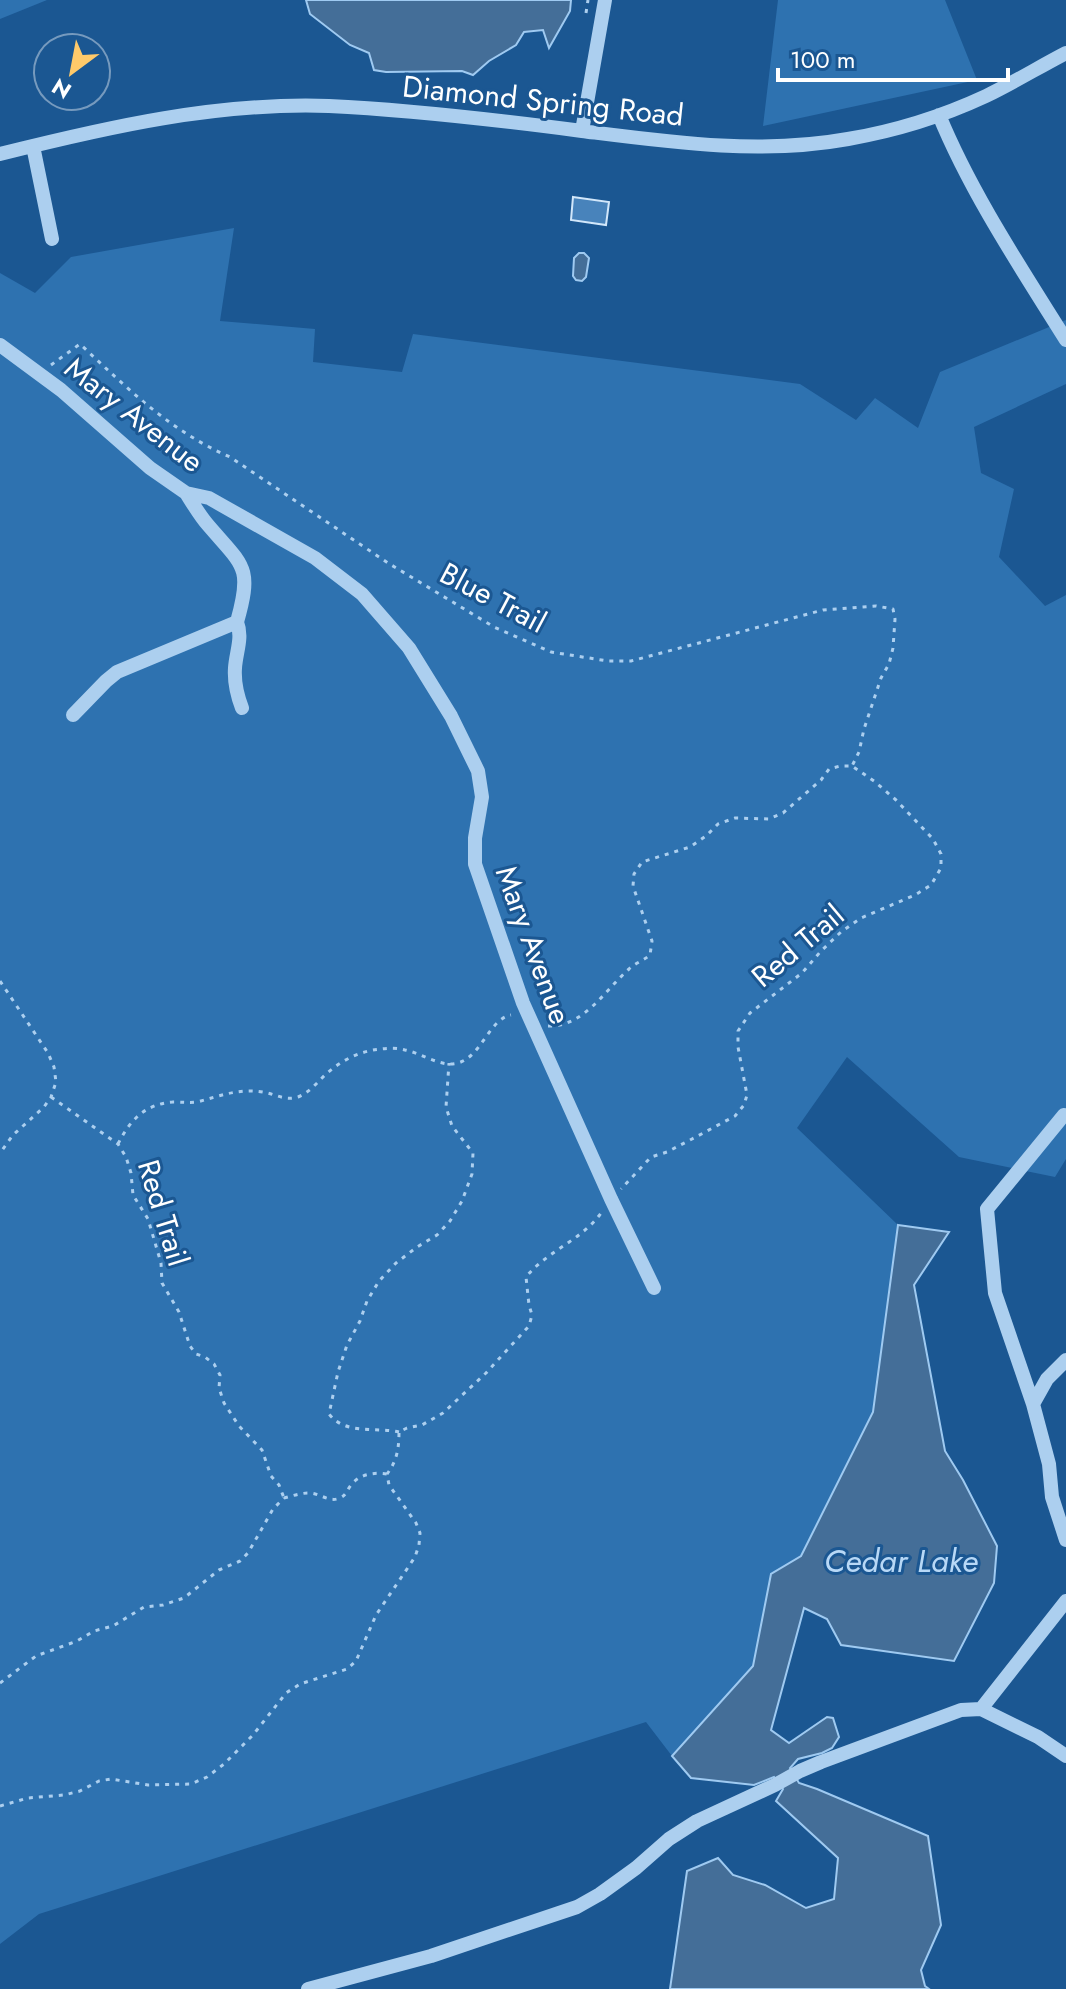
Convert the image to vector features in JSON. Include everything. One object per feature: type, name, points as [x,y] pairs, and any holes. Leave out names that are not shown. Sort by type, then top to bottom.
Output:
[{"type":"street","points":[[582,131],[605,0]]},
{"type":"street","name":"Diamond Spring Road","points":[[0,154],[167,117],[269,107],[326,106],[443,114],[679,142],[771,146],[847,140],[939,115],[988,95],[1066,53]]},
{"type":"street","points":[[939,115],[966,174],[1066,340]]},
{"type":"street","points":[[33,146],[52,239]]},
{"type":"street","name":"Mary Avenue","points":[[0,345],[61,390],[150,468],[186,493],[209,498],[315,558],[362,594],[409,648],[451,716],[478,771],[482,797],[475,838],[475,864],[489,909],[530,1017],[654,1288]]},
{"type":"street","points":[[186,493],[204,521],[234,553],[244,573],[235,668],[242,708]]},
{"type":"street","points":[[73,715],[117,672],[237,622]]},
{"type":"street","points":[[1064,1115],[987,1209],[995,1293],[1033,1404],[1049,1464],[1052,1497],[1066,1540]]},
{"type":"street","points":[[1033,1404],[1047,1379],[1066,1360]]},
{"type":"street","points":[[981,1709],[1066,1601]]},
{"type":"street","points":[[308,1989],[431,1956],[577,1907],[600,1894],[669,1839],[697,1821],[800,1771],[961,1710],[981,1709],[1038,1737],[1066,1756]]},
{"type":"path","name":"Blue Trail","points":[[35,371],[53,364],[80,344],[125,387],[169,423],[204,446],[230,457],[388,563],[494,627],[551,652],[631,661],[823,610],[876,606],[893,609],[893,648],[889,664],[881,678],[852,766]]},
{"type":"path","points":[[0,1806],[28,1798],[64,1795],[111,1779],[148,1785],[199,1781],[224,1764],[253,1735],[286,1693],[300,1684],[347,1669],[356,1661],[376,1615],[415,1557],[420,1533],[389,1485],[387,1474],[396,1460],[399,1432],[344,1426],[329,1414],[330,1404],[347,1345],[379,1281],[396,1263],[437,1235],[450,1221],[472,1174],[473,1153],[452,1126],[446,1107],[449,1063],[458,1063],[473,1053],[505,1016],[519,1014],[550,1027],[565,1024],[581,1015],[633,965],[650,955],[652,941],[633,886],[634,874],[642,862],[690,847],[718,824],[735,818],[769,819],[783,813],[821,780],[829,769],[852,766]]},
{"type":"path","name":"Red Trail","points":[[399,1432],[422,1425],[443,1413],[504,1355],[529,1326],[532,1315],[526,1277],[535,1266],[597,1219],[611,1199],[651,1157],[667,1152],[735,1116],[747,1095],[738,1031],[750,1013],[802,973],[841,932],[861,918],[931,885],[941,868],[941,854],[933,839],[896,800],[852,766]]},
{"type":"path","points":[[0,981],[48,1053],[56,1082],[44,1107],[13,1135],[0,1153]]},
{"type":"path","name":"Red Trail","points":[[284,1498],[271,1476],[262,1450],[239,1426],[224,1403],[219,1388],[220,1375],[214,1364],[196,1354],[190,1346],[179,1312],[162,1283],[161,1263],[148,1219],[133,1195],[131,1173],[118,1144],[138,1114],[151,1107],[166,1103],[190,1103],[236,1091],[264,1092],[287,1099],[299,1097],[313,1089],[332,1069],[364,1052],[403,1049],[449,1063]]},
{"type":"path","points":[[51,1097],[118,1144]]},
{"type":"path","points":[[0,1683],[36,1656],[113,1626],[144,1607],[184,1598],[219,1570],[240,1561],[248,1553],[273,1509],[284,1498],[304,1493],[333,1500],[343,1497],[352,1483],[366,1475],[377,1472],[387,1474]]},
{"type":"shaded area","points":[[0,0],[47,0],[0,19]]},
{"type":"shaded area","points":[[778,0],[945,0],[977,80],[763,126]]},
{"type":"shaded area","points":[[234,228],[220,321],[315,329],[313,362],[402,372],[413,334],[800,384],[856,420],[875,398],[918,428],[940,372],[1066,320],[1066,384],[974,427],[981,473],[1014,489],[999,557],[1045,606],[1066,595],[1066,1159],[1055,1177],[959,1157],[847,1057],[797,1128],[898,1225],[873,1412],[800,1557],[771,1574],[753,1666],[672,1756],[646,1722],[39,1914],[0,1944],[0,273],[35,293],[71,257]]},
{"type":"water","points":[[306,0],[571,0],[570,11],[549,48],[543,30],[524,32],[516,45],[473,75],[462,71],[374,70],[369,53],[350,45],[310,14]]},
{"type":"water","points":[[579,253],[589,258],[586,277],[582,281],[573,276],[574,258]]},
{"type":"water","name":"Cedar Lake","points":[[898,1225],[949,1232],[914,1285],[945,1451],[997,1546],[994,1583],[954,1661],[841,1645],[827,1619],[804,1608],[771,1730],[789,1743],[827,1717],[833,1718],[839,1737],[832,1748],[798,1759],[790,1768],[799,1783],[928,1836],[941,1925],[921,1970],[925,1986],[929,1989],[670,1989],[687,1871],[718,1858],[733,1875],[765,1885],[806,1908],[834,1899],[838,1858],[776,1801],[783,1789],[774,1777],[754,1785],[691,1778],[672,1756],[753,1666],[771,1574],[801,1556],[873,1412]]},
{"type":"building","points":[[573,197],[609,202],[606,225],[571,220]]}]
